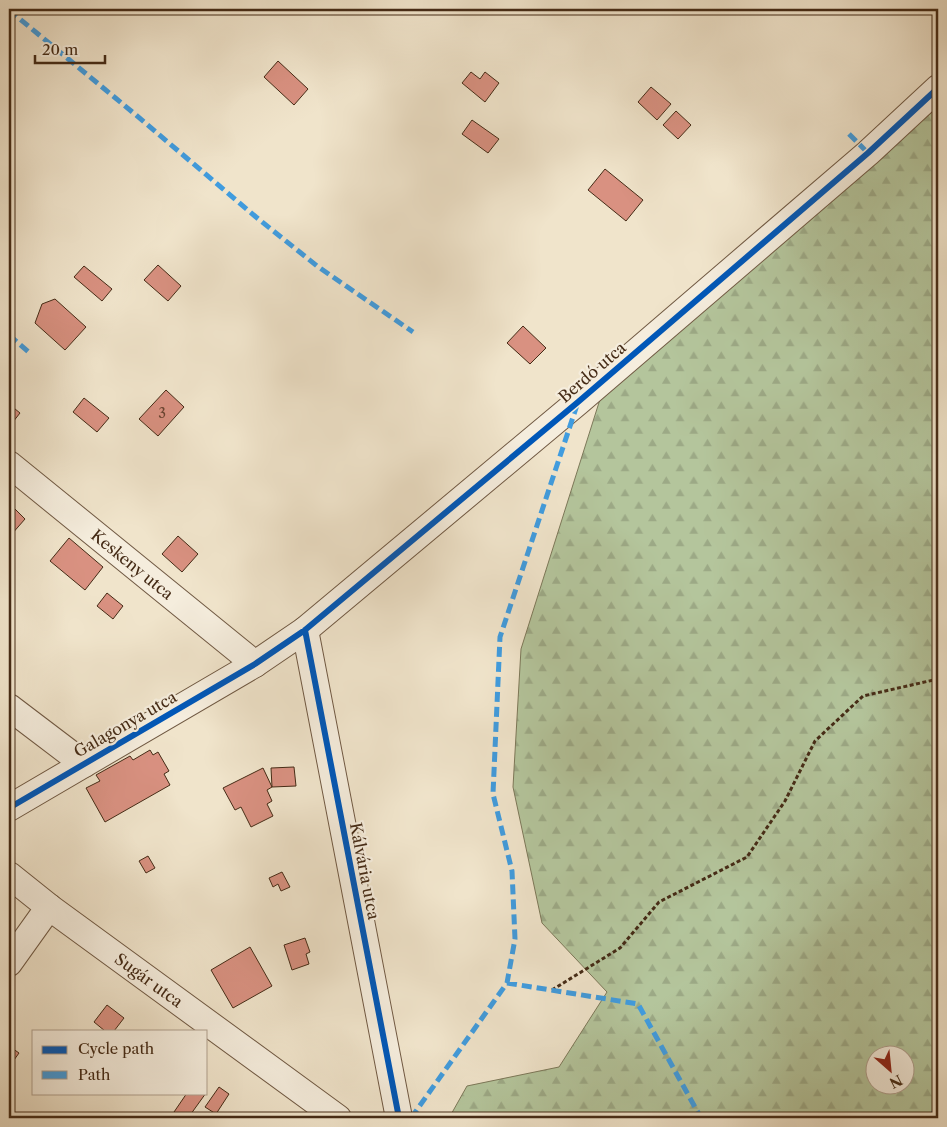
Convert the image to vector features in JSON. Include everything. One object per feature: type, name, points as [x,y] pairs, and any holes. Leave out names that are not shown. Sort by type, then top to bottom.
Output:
[{"type":"street","name":"Berdó utca","points":[[255,664],[305,630],[585,396],[868,153],[938,88]]},
{"type":"street","name":"Keskeny utca","points":[[9,464],[255,664]]},
{"type":"street","name":"Kálvária utca","points":[[305,630],[399,1118]]},
{"type":"street","name":"Galagonya utca","points":[[9,808],[255,664]]},
{"type":"street","points":[[9,707],[84,764]]},
{"type":"street","name":"Sugár utca","points":[[9,875],[49,907],[338,1118]]},
{"type":"street","points":[[9,963],[49,907]]},
{"type":"path","points":[[552,990],[620,948],[658,902],[747,857],[785,801],[815,741],[864,696],[938,679]]},
{"type":"green space","points":[[938,107],[938,1118],[449,1118],[467,1086],[559,1067],[607,992],[542,923],[513,787],[521,649],[602,393]]},
{"type":"building","points":[[278,61],[308,89],[294,105],[264,77]]},
{"type":"building","points":[[471,72],[480,79],[485,72],[499,83],[485,102],[462,83]]},
{"type":"building","points":[[651,87],[671,104],[657,120],[638,102]]},
{"type":"building","points":[[676,111],[691,125],[678,139],[663,125]]},
{"type":"building","points":[[472,120],[499,139],[488,153],[462,134]]},
{"type":"building","points":[[605,169],[643,200],[626,221],[588,190]]},
{"type":"building","points":[[158,265],[181,286],[168,301],[144,280]]},
{"type":"building","points":[[84,266],[112,289],[102,301],[74,277]]},
{"type":"building","points":[[55,299],[86,327],[65,350],[35,323],[42,304]]},
{"type":"building","points":[[523,326],[546,348],[530,364],[507,343]]},
{"type":"building","points":[[166,390],[184,407],[158,436],[139,419]]},
{"type":"building","points":[[84,398],[109,418],[97,432],[73,412]]},
{"type":"building","points":[[9,404],[20,413],[9,427]]},
{"type":"building","points":[[12,506],[25,519],[11,535],[9,533],[9,510]]},
{"type":"building","points":[[178,536],[198,554],[182,572],[162,554]]},
{"type":"building","points":[[69,538],[103,567],[85,590],[50,561]]},
{"type":"building","points":[[107,593],[123,606],[113,619],[97,606]]},
{"type":"building","points":[[150,750],[153,755],[158,752],[169,771],[164,774],[170,785],[105,822],[86,788],[100,781],[96,775],[130,756],[133,760]]},
{"type":"building","points":[[294,767],[296,786],[272,787],[271,768]]},
{"type":"building","points":[[263,768],[272,787],[267,790],[272,801],[267,804],[273,816],[251,827],[241,807],[235,810],[223,788]]},
{"type":"building","points":[[148,856],[155,868],[146,873],[139,861]]},
{"type":"building","points":[[282,872],[290,887],[281,891],[278,884],[273,887],[269,878]]},
{"type":"building","points":[[305,938],[310,952],[306,954],[309,964],[292,970],[284,945]]},
{"type":"building","points":[[250,947],[272,986],[233,1008],[211,970]]},
{"type":"building","points":[[107,1005],[124,1018],[115,1030],[104,1030],[94,1022]]},
{"type":"building","points":[[9,1046],[19,1053],[9,1067]]},
{"type":"building","points":[[219,1087],[229,1094],[216,1114],[205,1107]]},
{"type":"building","points":[[186,1094],[205,1094],[188,1118],[182,1118],[174,1112]]},
{"type":"marked path","points":[[9,10],[317,266],[413,332]]},
{"type":"marked path","points":[[849,134],[868,153]]},
{"type":"marked path","points":[[9,335],[31,354]]},
{"type":"marked path","points":[[411,1118],[507,983],[515,939],[512,871],[493,794],[500,637],[577,405]]},
{"type":"marked path","points":[[507,983],[638,1004],[701,1118]]},
{"type":"marked path","points":[[929,1118],[938,1107]]},
{"type":"cycle path","points":[[9,808],[255,664],[305,630],[578,402],[868,153],[938,88]]},
{"type":"cycle path","points":[[305,630],[399,1118]]}]
